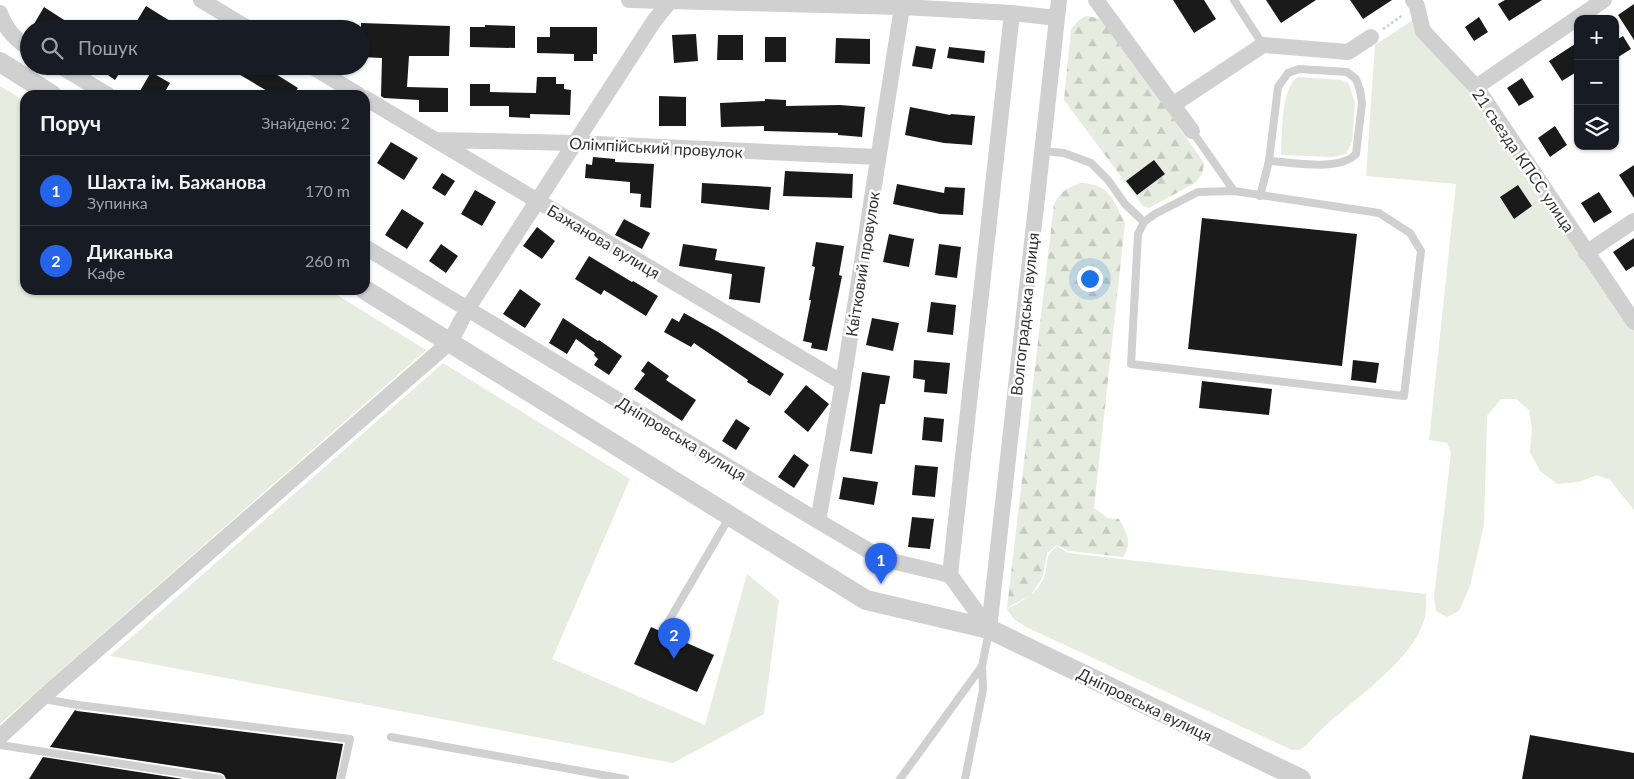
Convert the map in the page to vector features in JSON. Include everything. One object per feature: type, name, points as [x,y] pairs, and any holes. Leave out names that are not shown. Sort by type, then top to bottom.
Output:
[{"type":"street","points":[[0,8],[3,0]]},
{"type":"street","points":[[201,0],[234,20]]},
{"type":"street","points":[[629,0],[832,3],[1012,13],[1057,18]]},
{"type":"street","name":"Волгоградська вулиця","points":[[989,629],[1059,0]]},
{"type":"street","points":[[1096,0],[1192,131]]},
{"type":"street","points":[[1476,87],[1604,0]]},
{"type":"street","points":[[0,737],[42,698],[450,342],[468,308],[537,201],[654,21],[671,1]]},
{"type":"street","name":"21 съезда КПСС улица","points":[[1415,3],[1423,31],[1476,87],[1634,322]]},
{"type":"street","name":"Квітковий провулок","points":[[818,521],[843,383],[902,7]]},
{"type":"street","points":[[0,12],[4,26],[20,42]]},
{"type":"street","points":[[950,575],[1012,13]]},
{"type":"street","points":[[1174,104],[1263,45],[1348,52],[1371,37]]},
{"type":"street","points":[[0,62],[20,75]]},
{"type":"street","points":[[20,75],[44,90]]},
{"type":"street","points":[[75,75],[100,90]]},
{"type":"street","points":[[327,75],[351,90]]},
{"type":"street","name":"Бажанова вулиця","points":[[370,101],[843,383]]},
{"type":"street","name":"Олімпійський провулок","points":[[435,140],[575,143],[878,157]]},
{"type":"street","points":[[1586,253],[1634,221]]},
{"type":"street","name":"Дніпровська вулиця","points":[[370,250],[883,559],[950,575],[989,629]]},
{"type":"street","name":"Дніпровська вулиця","points":[[370,293],[866,600],[989,629],[1301,779]]},
{"type":"lane","points":[[1234,0],[1263,45]]},
{"type":"lane","points":[[1260,196],[1269,161],[1278,87],[1288,74],[1299,69],[1347,72],[1356,79],[1362,103],[1356,154],[1352,158],[1333,165],[1269,161]]},
{"type":"lane","points":[[1192,131],[1234,191]]},
{"type":"lane","points":[[1042,150],[1064,153],[1091,163],[1108,180],[1125,204],[1144,222]]},
{"type":"lane","points":[[1234,191],[1379,213],[1410,233],[1421,251],[1404,396],[1131,364],[1138,234],[1144,222],[1175,202],[1198,192],[1234,191]]},
{"type":"lane","points":[[667,624],[730,516]]},
{"type":"lane","points":[[965,779],[984,690],[982,666],[989,629]]},
{"type":"lane","points":[[900,779],[982,666]]},
{"type":"lane","points":[[42,698],[78,705],[350,739],[341,779]]},
{"type":"lane","points":[[391,737],[626,779]]},
{"type":"lane","points":[[0,745],[220,779]]},
{"type":"path","points":[[1371,37],[1415,3]]},
{"type":"green space","points":[[1086,16],[1103,19],[1108,24],[1204,163],[1202,174],[1195,183],[1149,208],[1143,206],[1064,100],[1071,29],[1079,20]]},
{"type":"green space","points":[[1416,18],[1472,89],[1634,327],[1634,510],[1610,480],[1597,475],[1579,482],[1557,484],[1540,471],[1530,452],[1532,429],[1529,410],[1516,399],[1501,399],[1487,416],[1484,525],[1470,586],[1459,611],[1447,617],[1436,611],[1434,597],[1451,453],[1447,443],[1429,440],[1456,184],[1366,176],[1375,45]]},
{"type":"green space","points":[[1298,77],[1342,80],[1348,83],[1355,102],[1352,142],[1346,154],[1332,157],[1281,155],[1285,101],[1292,82]]},
{"type":"green space","points":[[0,86],[20,98],[20,295],[337,295],[426,350],[0,724]]},
{"type":"green space","points":[[1092,184],[1105,191],[1114,201],[1125,223],[1094,508],[1108,518],[1119,519],[1128,538],[1128,547],[1123,557],[1069,551],[1057,545],[1047,553],[1043,576],[1031,595],[1007,608],[1054,204],[1066,190],[1074,185]]},
{"type":"green space","points":[[443,363],[630,479],[552,659],[705,725],[747,574],[779,600],[764,714],[673,763],[110,656]]},
{"type":"green space","points":[[1057,546],[1068,553],[1426,594],[1425,617],[1418,635],[1406,653],[1390,669],[1320,731],[1306,746],[1299,750],[1292,750],[1026,627],[1014,619],[1007,609],[1030,596],[1043,581],[1049,556]]},
{"type":"building","points":[[1173,0],[1204,0],[1216,19],[1194,33]]},
{"type":"building","points":[[1266,0],[1316,0],[1281,23]]},
{"type":"building","points":[[1350,0],[1392,0],[1363,19]]},
{"type":"building","points":[[1505,0],[1542,0],[1509,21],[1498,4]]},
{"type":"building","points":[[1634,4],[1634,40],[1619,15]]},
{"type":"building","points":[[146,6],[169,20],[137,20]]},
{"type":"building","points":[[44,7],[64,20],[36,20]]},
{"type":"building","points":[[1479,17],[1488,32],[1474,41],[1465,27]]},
{"type":"building","points":[[370,23],[450,26],[449,56],[409,56],[407,87],[448,88],[448,112],[419,112],[419,100],[384,98],[381,96],[382,58],[370,57]]},
{"type":"building","points":[[485,25],[515,26],[515,48],[470,47],[470,27],[485,27]]},
{"type":"building","points":[[550,27],[597,27],[597,54],[593,54],[593,61],[574,61],[574,54],[537,53],[537,37],[550,37]]},
{"type":"building","points":[[696,34],[698,61],[674,63],[672,35]]},
{"type":"building","points":[[718,35],[743,35],[743,60],[717,60]]},
{"type":"building","points":[[1623,36],[1631,49],[1619,56],[1619,38]]},
{"type":"building","points":[[765,37],[786,37],[786,62],[765,62]]},
{"type":"building","points":[[836,38],[870,39],[870,64],[835,63]]},
{"type":"building","points":[[1574,45],[1574,74],[1562,81],[1549,61]]},
{"type":"building","points":[[916,46],[936,49],[932,69],[912,66]]},
{"type":"building","points":[[949,47],[985,51],[984,63],[947,58]]},
{"type":"building","points":[[108,75],[118,75],[115,80]]},
{"type":"building","points":[[149,75],[156,75],[170,83],[166,90],[141,90]]},
{"type":"building","points":[[240,75],[277,75],[298,88],[297,90],[266,90]]},
{"type":"building","points":[[537,77],[556,77],[556,84],[564,84],[564,89],[571,90],[570,115],[530,114],[530,118],[509,117],[509,106],[470,106],[470,84],[490,84],[490,92],[536,93]]},
{"type":"building","points":[[1522,78],[1534,97],[1519,106],[1507,88]]},
{"type":"building","points":[[659,96],[686,97],[686,126],[659,126]]},
{"type":"building","points":[[765,99],[786,100],[786,106],[840,105],[865,107],[862,137],[838,135],[838,133],[764,131],[764,126],[721,127],[720,103],[765,101]]},
{"type":"building","points":[[910,107],[950,115],[975,116],[972,145],[944,143],[905,135]]},
{"type":"building","points":[[1555,126],[1567,145],[1550,157],[1538,138]]},
{"type":"building","points":[[391,142],[418,158],[404,180],[377,163]]},
{"type":"building","points":[[593,157],[615,159],[615,162],[654,164],[651,208],[640,207],[641,194],[630,193],[630,182],[585,178],[586,164],[592,165]]},
{"type":"building","points":[[1154,160],[1165,174],[1137,195],[1126,181]]},
{"type":"building","points":[[1634,165],[1634,198],[1619,175]]},
{"type":"building","points":[[785,171],[853,174],[852,198],[783,196]]},
{"type":"building","points":[[442,173],[455,181],[445,196],[432,188]]},
{"type":"building","points":[[702,183],[771,187],[769,210],[701,203]]},
{"type":"building","points":[[897,184],[944,193],[945,187],[965,188],[963,215],[940,214],[893,204]]},
{"type":"building","points":[[1518,185],[1532,206],[1514,219],[1500,197]]},
{"type":"building","points":[[475,190],[496,202],[482,226],[461,214]]},
{"type":"building","points":[[1599,192],[1612,212],[1594,223],[1581,203]]},
{"type":"building","points":[[402,209],[424,223],[407,249],[385,235]]},
{"type":"building","points":[[1202,218],[1357,234],[1342,366],[1188,349]]},
{"type":"building","points":[[624,219],[650,233],[642,249],[615,235]]},
{"type":"building","points":[[537,227],[555,241],[542,259],[523,246]]},
{"type":"building","points":[[889,234],[914,239],[909,267],[883,262]]},
{"type":"building","points":[[1634,238],[1634,266],[1626,271],[1613,252]]},
{"type":"building","points":[[816,242],[844,246],[839,275],[842,276],[827,351],[811,348],[812,343],[803,341],[811,300],[809,300],[815,267],[812,266]]},
{"type":"building","points":[[441,244],[458,256],[446,273],[429,261]]},
{"type":"building","points":[[683,244],[717,249],[715,260],[765,267],[760,303],[729,299],[732,274],[679,266]]},
{"type":"building","points":[[939,244],[961,247],[957,278],[935,275]]},
{"type":"building","points":[[589,256],[658,296],[646,316],[604,290],[601,295],[575,279]]},
{"type":"building","points":[[520,289],[541,304],[525,328],[503,314]]},
{"type":"building","points":[[931,302],[956,305],[953,335],[927,332]]},
{"type":"building","points":[[684,313],[784,374],[770,396],[747,382],[748,380],[694,343],[691,347],[664,332],[672,318],[679,322]]},
{"type":"building","points":[[563,318],[622,356],[609,375],[594,365],[598,359],[594,355],[595,353],[576,339],[567,354],[549,343]]},
{"type":"building","points":[[872,318],[899,323],[893,351],[866,345]]},
{"type":"building","points":[[914,360],[950,363],[947,394],[924,392],[925,380],[913,378]]},
{"type":"building","points":[[1353,360],[1379,363],[1376,383],[1351,380]]},
{"type":"building","points":[[648,361],[669,376],[666,380],[696,400],[682,421],[634,389],[645,374],[641,371]]},
{"type":"building","points":[[862,372],[890,376],[885,404],[880,404],[872,454],[850,451]]},
{"type":"building","points":[[1202,381],[1272,389],[1269,415],[1199,408]]},
{"type":"building","points":[[806,385],[829,404],[808,432],[784,412]]},
{"type":"building","points":[[924,417],[944,419],[942,442],[922,440]]},
{"type":"building","points":[[736,419],[750,428],[736,450],[722,441]]},
{"type":"building","points":[[794,454],[809,465],[794,488],[778,477]]},
{"type":"building","points":[[915,465],[938,467],[935,497],[912,495]]},
{"type":"building","points":[[843,477],[878,482],[874,505],[839,499]]},
{"type":"building","points":[[912,517],[934,519],[930,549],[908,547]]},
{"type":"building","points":[[651,627],[714,655],[697,692],[634,664]]},
{"type":"building","points":[[75,710],[343,744],[336,779],[226,779],[221,773],[50,747]]},
{"type":"building","points":[[1530,735],[1634,753],[1634,779],[1522,779]]},
{"type":"building","points":[[43,757],[183,779],[29,779]]},
{"type":"place","name":"Шахта ім. Бажанова","points":[[881,584]]},
{"type":"place","name":"Диканька","points":[[674,659]]}]
